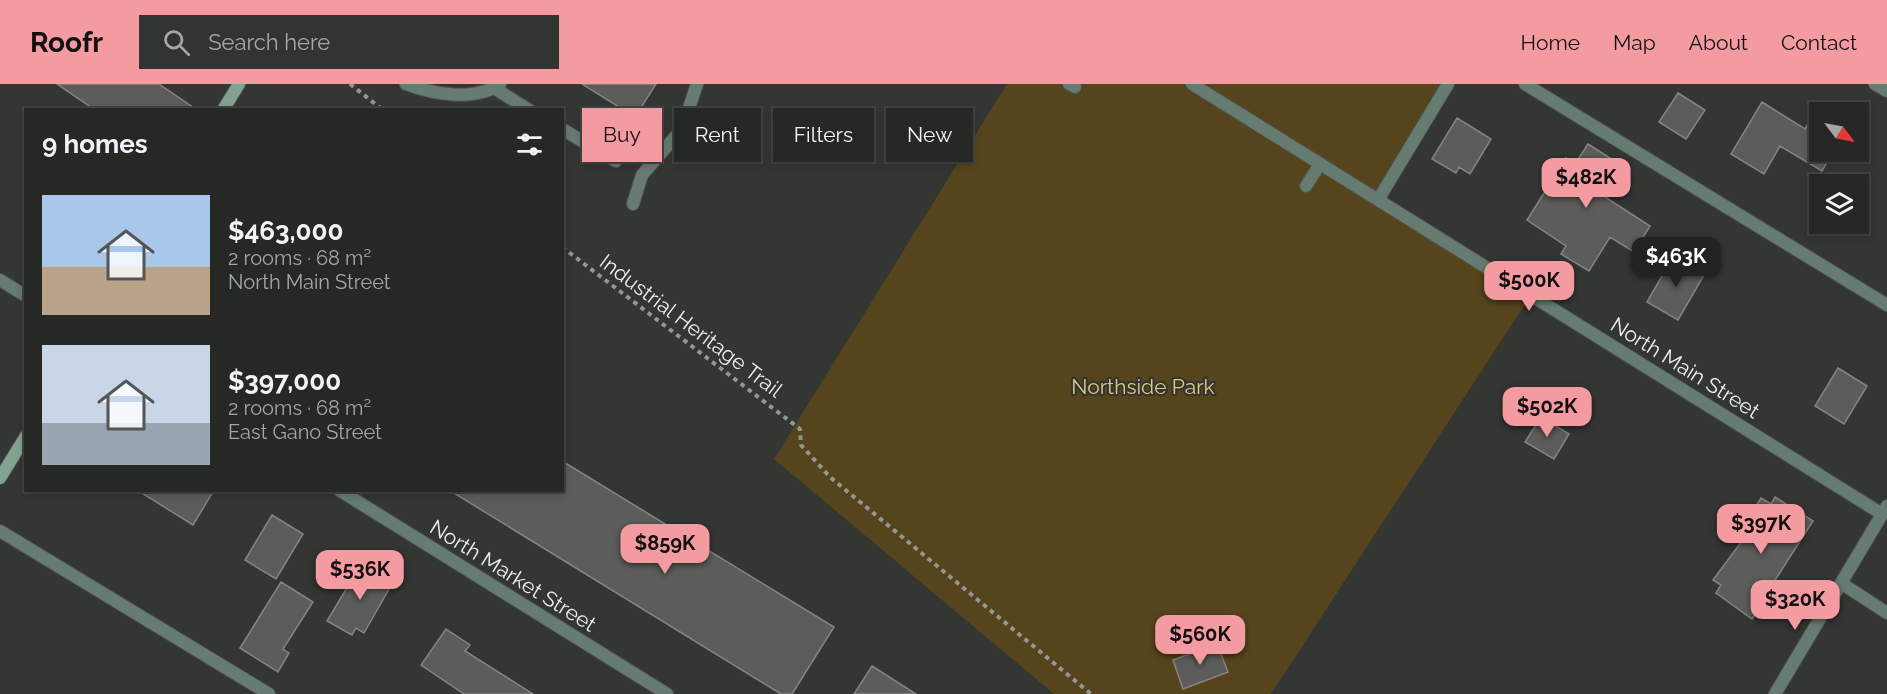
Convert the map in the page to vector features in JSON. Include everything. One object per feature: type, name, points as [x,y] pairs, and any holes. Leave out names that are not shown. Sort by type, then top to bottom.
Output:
[{"type":"street","points":[[224,108],[239,84]]},
{"type":"street","points":[[406,84],[433,94],[464,94],[497,86],[526,108]]},
{"type":"street","points":[[633,204],[642,175],[682,129],[697,84]]},
{"type":"street","points":[[1378,200],[1448,84]]},
{"type":"street","points":[[1525,84],[1887,306]]},
{"type":"street","points":[[1875,84],[1887,91]]},
{"type":"street","name":"North Main Street","points":[[1196,85],[1378,200],[1884,510]]},
{"type":"street","points":[[564,130],[582,141]]},
{"type":"street","points":[[1306,186],[1320,164]]},
{"type":"street","points":[[0,280],[24,295]]},
{"type":"street","points":[[0,478],[24,439]]},
{"type":"street","name":"North Market Street","points":[[342,492],[667,694]]},
{"type":"street","points":[[1775,694],[1884,510]]},
{"type":"street","points":[[0,531],[268,694]]},
{"type":"street","points":[[1841,583],[1887,613]]},
{"type":"path","points":[[350,84],[380,108]]},
{"type":"path","name":"Industrial Heritage Trail","points":[[564,249],[800,429],[801,445],[830,477],[1091,694]]},
{"type":"green space","name":"Northside Park","points":[[1007,84],[1449,84],[1378,200],[1531,295],[1271,694],[1054,694],[774,459],[959,162],[973,162],[973,139]]},
{"type":"building","points":[[57,84],[159,84],[194,108],[92,108]]},
{"type":"building","points":[[582,84],[656,84],[641,108],[621,108]]},
{"type":"building","points":[[1678,93],[1705,110],[1686,139],[1659,122]]},
{"type":"building","points":[[1762,102],[1805,129],[1809,122],[1809,162],[1827,162],[1822,171],[1780,146],[1764,174],[1731,154]]},
{"type":"building","points":[[1457,118],[1491,139],[1470,174],[1459,167],[1456,173],[1432,159]]},
{"type":"building","points":[[1588,144],[1624,167],[1605,197],[1650,226],[1634,252],[1610,237],[1589,271],[1561,254],[1566,246],[1527,220],[1566,158],[1575,164]]},
{"type":"building","points":[[1673,257],[1704,275],[1678,320],[1647,302]]},
{"type":"building","points":[[1838,368],[1867,386],[1844,424],[1815,406]]},
{"type":"building","points":[[1541,417],[1569,434],[1554,459],[1525,442]]},
{"type":"building","points":[[564,462],[834,627],[792,694],[781,694],[452,492],[564,492]]},
{"type":"building","points":[[140,492],[213,492],[193,525]]},
{"type":"building","points":[[1775,497],[1813,521],[1770,588],[1773,590],[1752,619],[1716,593],[1721,585],[1713,580],[1745,537],[1739,533],[1761,498],[1771,504]]},
{"type":"building","points":[[272,515],[303,534],[276,579],[245,560]]},
{"type":"building","points":[[361,564],[393,582],[364,633],[356,628],[352,635],[327,621]]},
{"type":"building","points":[[281,582],[313,602],[283,649],[289,653],[278,672],[240,648]]},
{"type":"building","points":[[446,629],[470,645],[465,651],[533,694],[464,694],[421,665]]},
{"type":"building","points":[[1217,644],[1228,672],[1183,689],[1173,660]]},
{"type":"building","points":[[872,666],[916,694],[854,694]]}]
